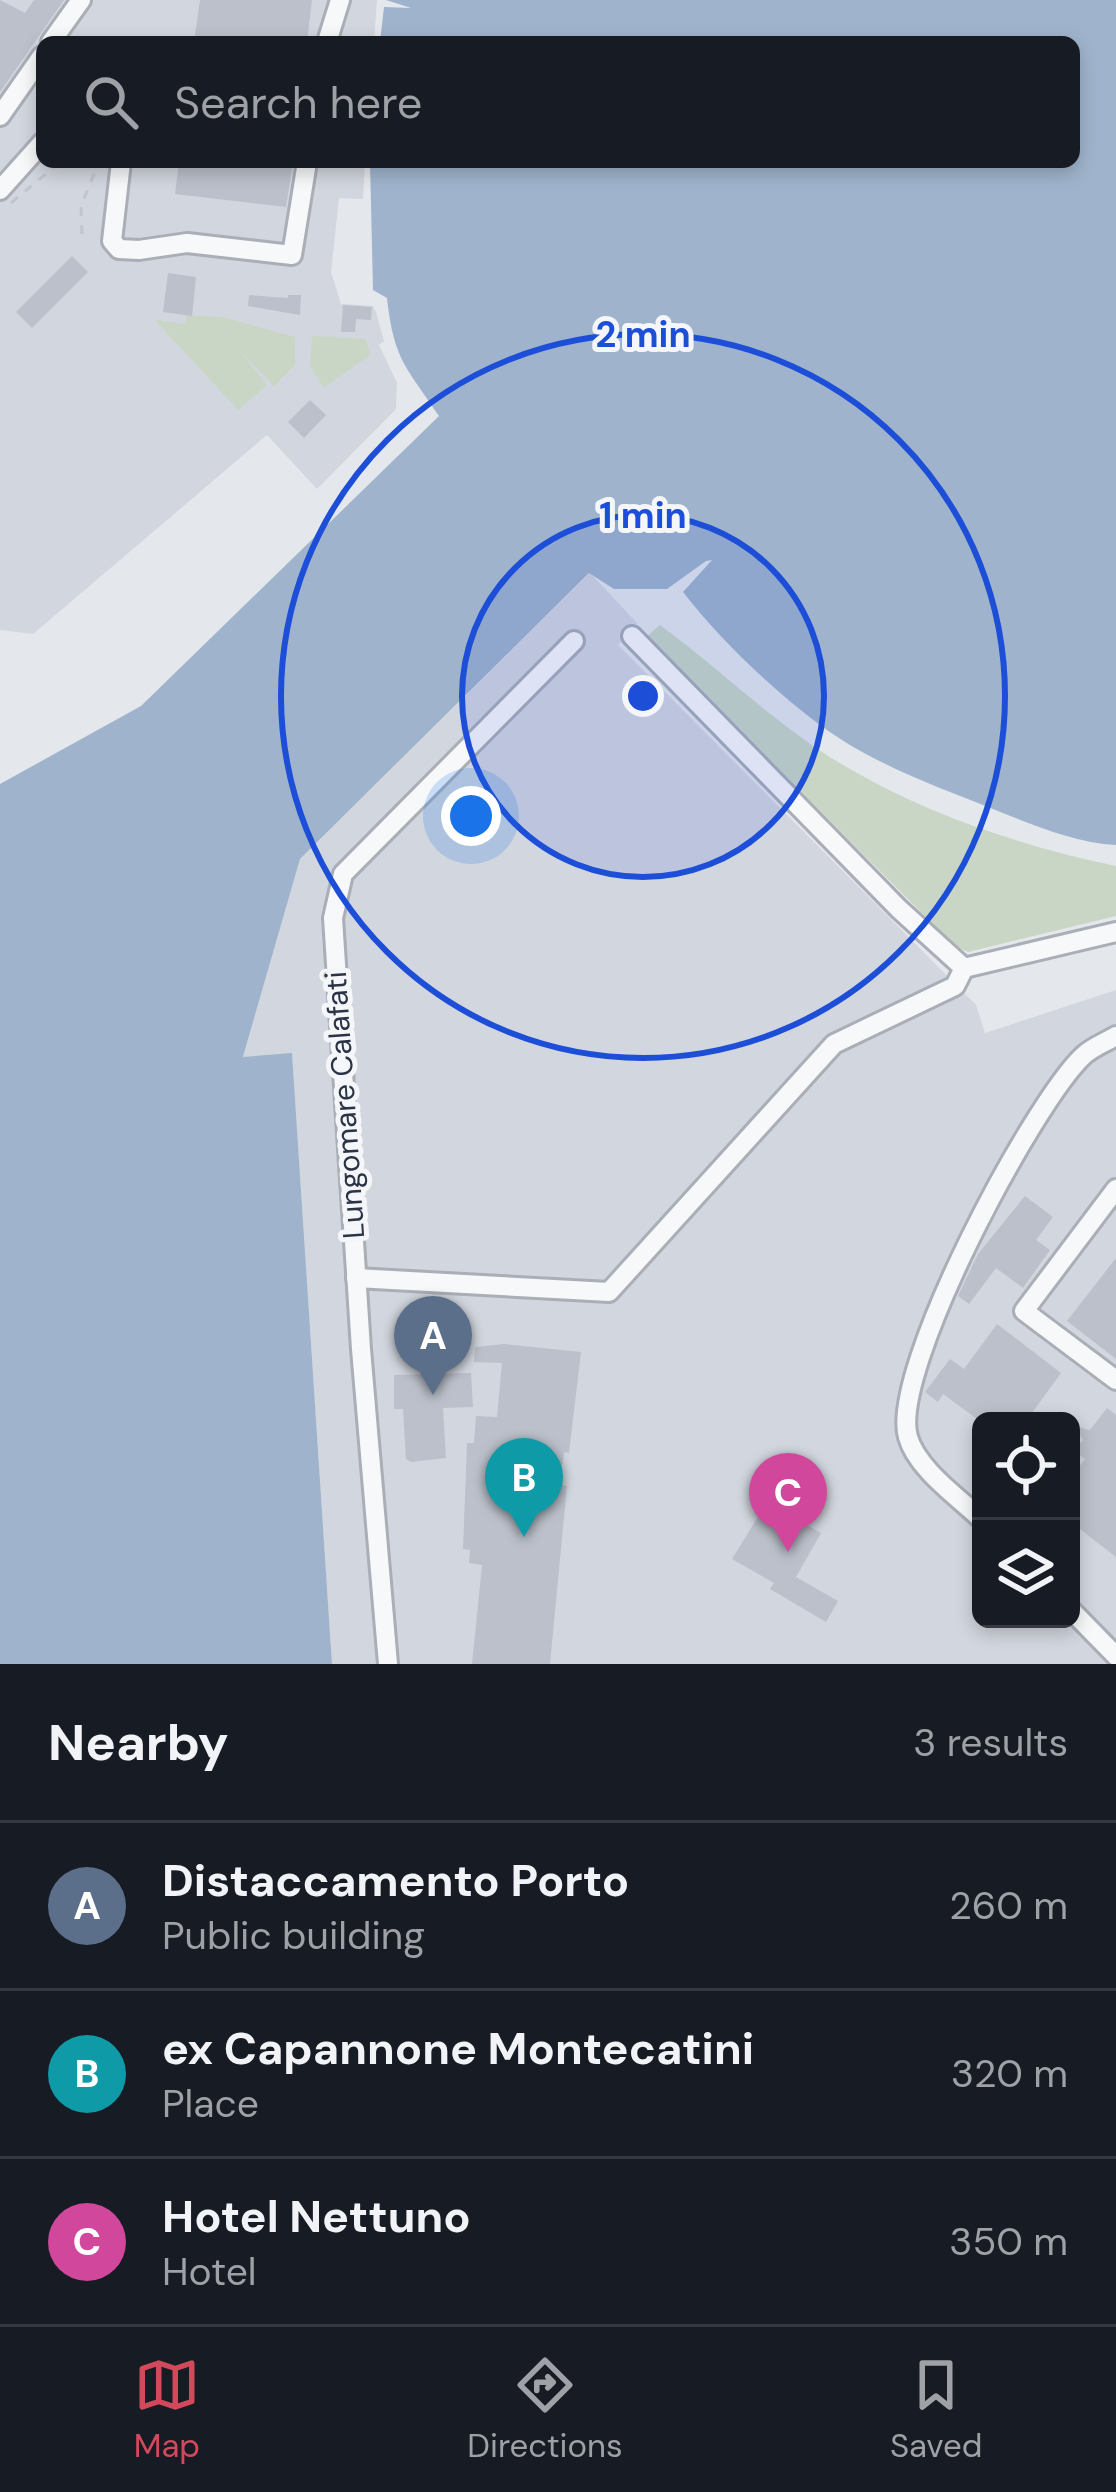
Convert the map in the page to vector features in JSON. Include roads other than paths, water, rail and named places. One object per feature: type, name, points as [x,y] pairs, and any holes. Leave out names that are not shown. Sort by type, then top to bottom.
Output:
[{"type":"street","points":[[56,36],[81,0]]},
{"type":"street","points":[[329,36],[340,0]]},
{"type":"street","points":[[2,110],[36,64]]},
{"type":"street","points":[[0,190],[36,150]]},
{"type":"street","points":[[121,168],[112,241],[119,248],[187,243],[292,255],[306,168]]},
{"type":"street","points":[[632,636],[899,909],[964,968]]},
{"type":"street","name":"Lungomare Calafati","points":[[388,1664],[333,918],[343,874],[574,641]]},
{"type":"street","points":[[964,968],[1116,932]]},
{"type":"street","points":[[356,1278],[609,1292],[834,1044],[955,986],[964,968]]},
{"type":"street","points":[[972,1511],[919,1458],[907,1435],[922,1354],[995,1190],[1037,1114],[1086,1053],[1116,1036]]},
{"type":"street","points":[[1114,1196],[1024,1311],[1116,1380]]},
{"type":"street","points":[[1080,1619],[1116,1657]]},
{"type":"water","points":[[386,0],[1116,0],[1116,845],[1053,832],[949,792],[882,762],[820,725],[747,663],[683,592],[712,560],[667,589],[614,589],[589,573],[300,859],[243,1057],[292,1053],[332,1664],[0,1664],[0,784],[141,706],[439,416],[398,350],[387,298],[373,290],[370,168],[1080,168],[1080,36],[381,36],[384,7],[411,8]]},
{"type":"place","name":"Distaccamento Porto","points":[[433,1395]]},
{"type":"place","name":"ex Capannone Montecatini","points":[[524,1537]]},
{"type":"place","name":"Hotel Nettuno","points":[[788,1552]]}]
